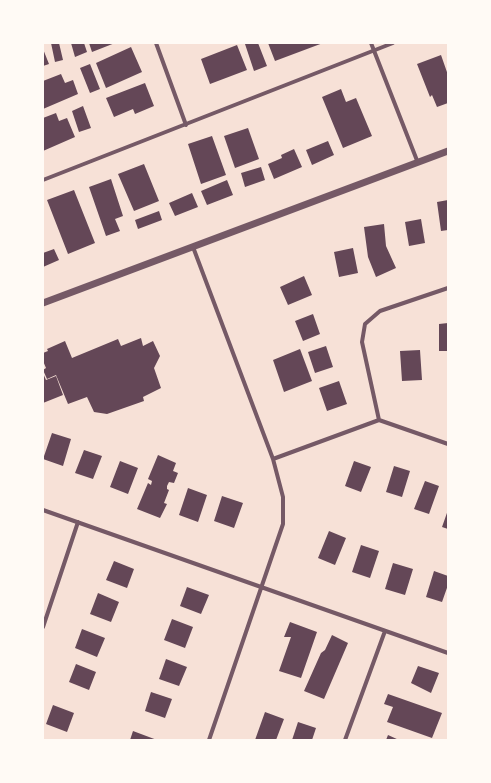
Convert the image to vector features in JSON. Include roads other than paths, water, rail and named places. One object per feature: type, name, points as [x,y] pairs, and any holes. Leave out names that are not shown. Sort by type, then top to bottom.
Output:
[{"type":"street","points":[[156,43],[186,125]]},
{"type":"street","points":[[372,43],[418,163]]},
{"type":"street","points":[[43,180],[393,43]]},
{"type":"street","points":[[43,303],[448,151]]},
{"type":"street","points":[[193,247],[273,459],[283,497],[283,524],[209,740]]},
{"type":"street","points":[[379,420],[362,342],[365,324],[380,311],[448,288]]},
{"type":"street","points":[[273,459],[379,420],[448,444]]},
{"type":"street","points":[[43,510],[448,653]]},
{"type":"street","points":[[43,628],[78,522]]},
{"type":"street","points":[[345,740],[385,632]]}]
